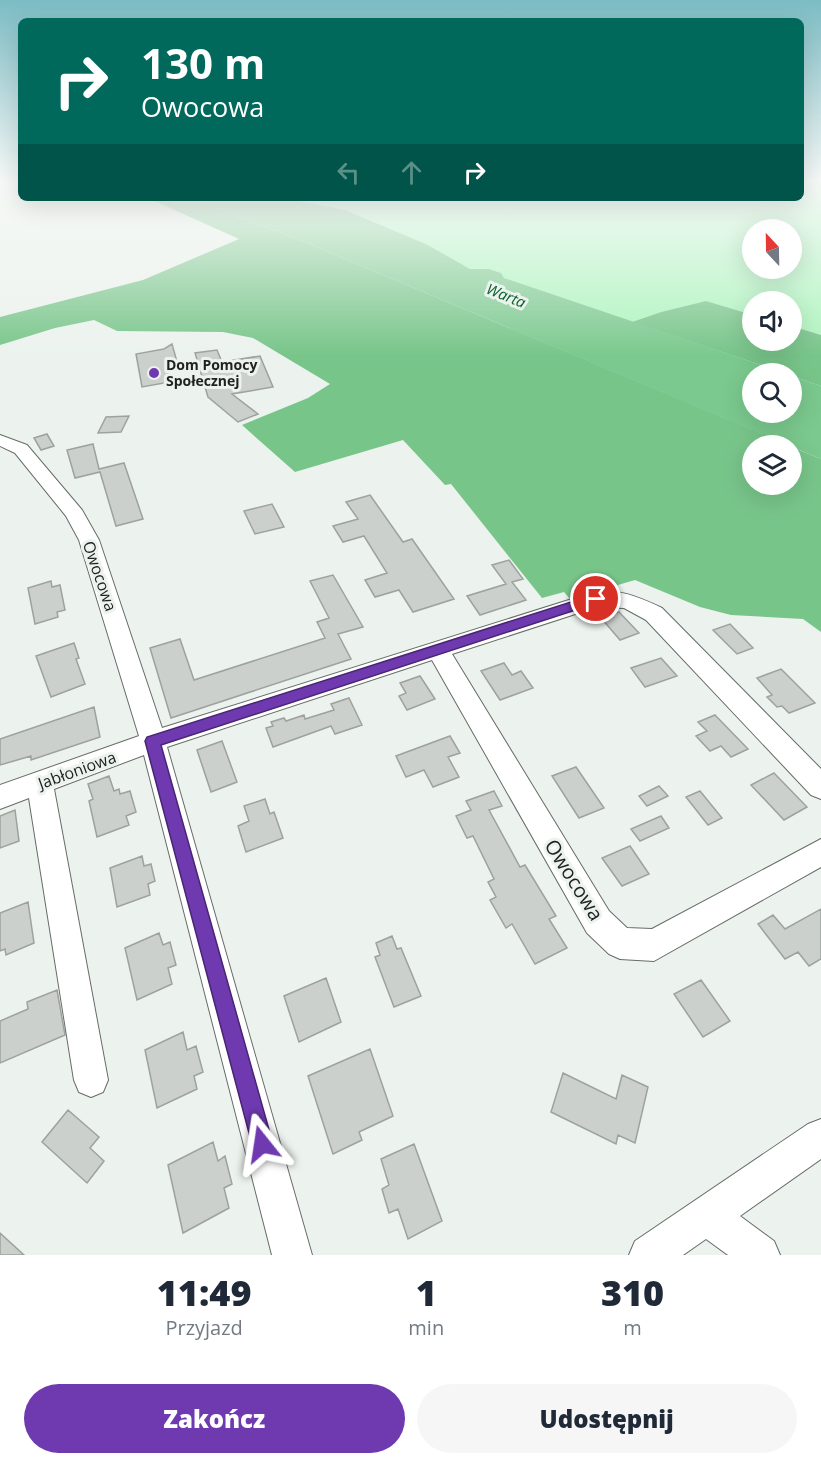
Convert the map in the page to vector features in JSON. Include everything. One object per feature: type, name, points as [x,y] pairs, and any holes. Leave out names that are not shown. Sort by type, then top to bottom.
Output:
[{"type":"street","name":"Owocowa","points":[[0,440],[21,449],[75,514],[89,540],[153,741],[292,1255]]},
{"type":"street","points":[[153,741],[596,599],[628,601],[654,614],[821,787]]},
{"type":"street","name":"Owocowa","points":[[437,649],[598,922],[620,943],[654,945],[821,852]]},
{"type":"street","name":"Jabłoniowa","points":[[0,797],[153,741]]},
{"type":"street","points":[[40,783],[91,1080]]},
{"type":"street","points":[[649,1255],[821,1137]]},
{"type":"street","points":[[707,1215],[759,1255]]},
{"type":"shaded area","points":[[238,240],[298,240],[765,435],[742,435],[742,495],[802,495],[802,451],[821,459],[821,632],[803,619],[731,615],[700,607],[635,580],[570,599],[564,592],[542,598],[451,484],[445,485],[403,440],[295,472],[242,425],[308,398],[330,384],[253,338],[223,332],[117,331],[94,320],[55,328],[0,345],[0,317],[143,280]]},
{"type":"shaded area","points":[[415,240],[742,240],[742,279],[802,279],[802,240],[821,240],[821,335],[802,329],[802,291],[742,291],[742,312],[706,301],[632,322],[504,278],[501,273],[489,269],[470,270]]},
{"type":"shaded area","points":[[706,301],[742,312],[742,351],[802,351],[802,329],[821,335],[821,386],[802,379],[802,363],[755,363],[632,322]]},
{"type":"water","name":"Warta","points":[[298,240],[415,240],[470,269],[489,269],[501,273],[504,278],[755,363],[742,363],[742,423],[802,423],[802,379],[821,386],[821,459],[802,451],[802,435],[764,435]]},
{"type":"building","name":"Dom Pomocy Społecznej","points":[[172,344],[177,362],[166,364],[170,382],[142,387],[136,354],[164,349]]},
{"type":"building","points":[[217,350],[222,362],[260,356],[273,387],[232,394],[258,414],[238,422],[208,397],[195,353]]},
{"type":"building","points":[[129,416],[121,432],[98,433],[106,417]]},
{"type":"building","points":[[47,434],[54,446],[41,450],[34,438]]},
{"type":"building","points":[[93,444],[99,469],[124,463],[143,519],[116,526],[100,472],[75,478],[67,450]]},
{"type":"building","points":[[370,495],[403,542],[412,539],[454,599],[413,612],[399,590],[375,597],[365,580],[387,573],[364,536],[343,542],[333,526],[358,519],[346,502]]},
{"type":"building","points":[[272,504],[284,527],[255,534],[244,511]]},
{"type":"building","points":[[509,560],[523,579],[512,582],[526,600],[480,615],[467,596],[506,584],[492,565]]},
{"type":"building","points":[[333,575],[363,627],[338,634],[351,659],[171,718],[150,648],[180,639],[194,680],[325,638],[317,622],[329,618],[310,581]]},
{"type":"building","points":[[51,581],[52,587],[60,585],[65,610],[57,612],[58,617],[35,624],[28,588]]},
{"type":"building","points":[[619,612],[639,633],[620,640],[602,619]]},
{"type":"building","points":[[730,624],[753,648],[737,654],[713,630]]},
{"type":"building","points":[[74,643],[79,658],[76,659],[85,684],[51,697],[36,656]]},
{"type":"building","points":[[661,658],[677,676],[645,687],[631,668]]},
{"type":"building","points":[[504,663],[512,675],[521,671],[533,688],[500,700],[481,671]]},
{"type":"building","points":[[781,669],[815,703],[789,713],[782,706],[777,707],[767,697],[772,695],[757,678]]},
{"type":"building","points":[[420,676],[435,699],[407,710],[399,696],[406,693],[400,683]]},
{"type":"building","points":[[349,698],[362,725],[335,734],[331,726],[273,747],[266,728],[273,726],[271,722],[284,718],[286,721],[304,715],[305,719],[334,710],[331,704]]},
{"type":"building","points":[[94,707],[100,737],[31,760],[31,756],[0,765],[0,739]]},
{"type":"building","points":[[715,715],[748,749],[731,757],[721,746],[710,751],[696,736],[707,731],[698,722]]},
{"type":"building","points":[[450,736],[460,753],[448,757],[459,777],[433,787],[424,770],[406,777],[396,756]]},
{"type":"building","points":[[222,741],[237,782],[211,792],[197,750]]},
{"type":"building","points":[[576,767],[604,808],[579,818],[552,776]]},
{"type":"building","points":[[774,773],[807,807],[784,820],[751,785]]},
{"type":"building","points":[[109,776],[114,791],[119,789],[120,794],[130,791],[136,812],[126,816],[129,825],[97,837],[89,801],[93,799],[88,784]]},
{"type":"building","points":[[659,786],[668,796],[647,806],[639,796]]},
{"type":"building","points":[[494,791],[502,806],[489,810],[520,867],[525,865],[556,916],[549,919],[567,948],[535,964],[512,924],[506,928],[490,900],[496,897],[488,882],[494,879],[473,836],[467,838],[456,816],[471,810],[466,801]]},
{"type":"building","points":[[700,791],[722,818],[708,825],[686,797]]},
{"type":"building","points":[[265,799],[270,814],[274,812],[283,838],[246,852],[238,826],[249,821],[244,806]]},
{"type":"building","points":[[15,810],[19,841],[0,848],[0,816]]},
{"type":"building","points":[[661,816],[669,828],[640,841],[631,829]]},
{"type":"building","points":[[630,846],[649,874],[622,886],[602,858]]},
{"type":"building","points":[[142,856],[144,866],[151,864],[155,881],[148,884],[150,895],[117,907],[110,868]]},
{"type":"building","points":[[28,902],[34,943],[6,955],[5,949],[0,951],[0,913]]},
{"type":"building","points":[[821,909],[821,959],[809,966],[798,952],[785,959],[758,924],[773,915],[785,929]]},
{"type":"building","points":[[159,933],[163,945],[170,942],[176,965],[168,968],[172,984],[137,1000],[125,948]]},
{"type":"building","points":[[392,936],[397,949],[401,948],[421,996],[394,1007],[375,957],[380,955],[376,943]]},
{"type":"building","points":[[326,978],[341,1022],[299,1042],[284,996]]},
{"type":"building","points":[[701,980],[730,1021],[703,1037],[674,994]]},
{"type":"building","points":[[57,990],[65,1035],[0,1063],[0,1021],[28,1009],[27,1002]]},
{"type":"building","points":[[183,1032],[187,1050],[196,1046],[203,1072],[194,1076],[197,1089],[157,1108],[145,1050]]},
{"type":"building","points":[[370,1049],[393,1116],[359,1132],[362,1140],[333,1154],[308,1076]]},
{"type":"building","points":[[563,1073],[616,1099],[622,1075],[648,1087],[635,1143],[618,1135],[616,1144],[551,1112]]},
{"type":"building","points":[[68,1110],[99,1137],[90,1148],[104,1161],[87,1183],[42,1142]]},
{"type":"building","points":[[213,1142],[218,1161],[225,1156],[232,1184],[224,1188],[229,1208],[183,1233],[168,1165]]},
{"type":"building","points":[[414,1144],[442,1221],[408,1239],[398,1209],[389,1213],[382,1189],[389,1185],[381,1159]]},
{"type":"building","points":[[0,1233],[24,1255],[0,1255]]},
{"type":"place","name":"Dom Pomocy Społecznej","points":[[154,373]]},
{"type":"route","points":[[262,1144],[153,741],[596,599]]}]
